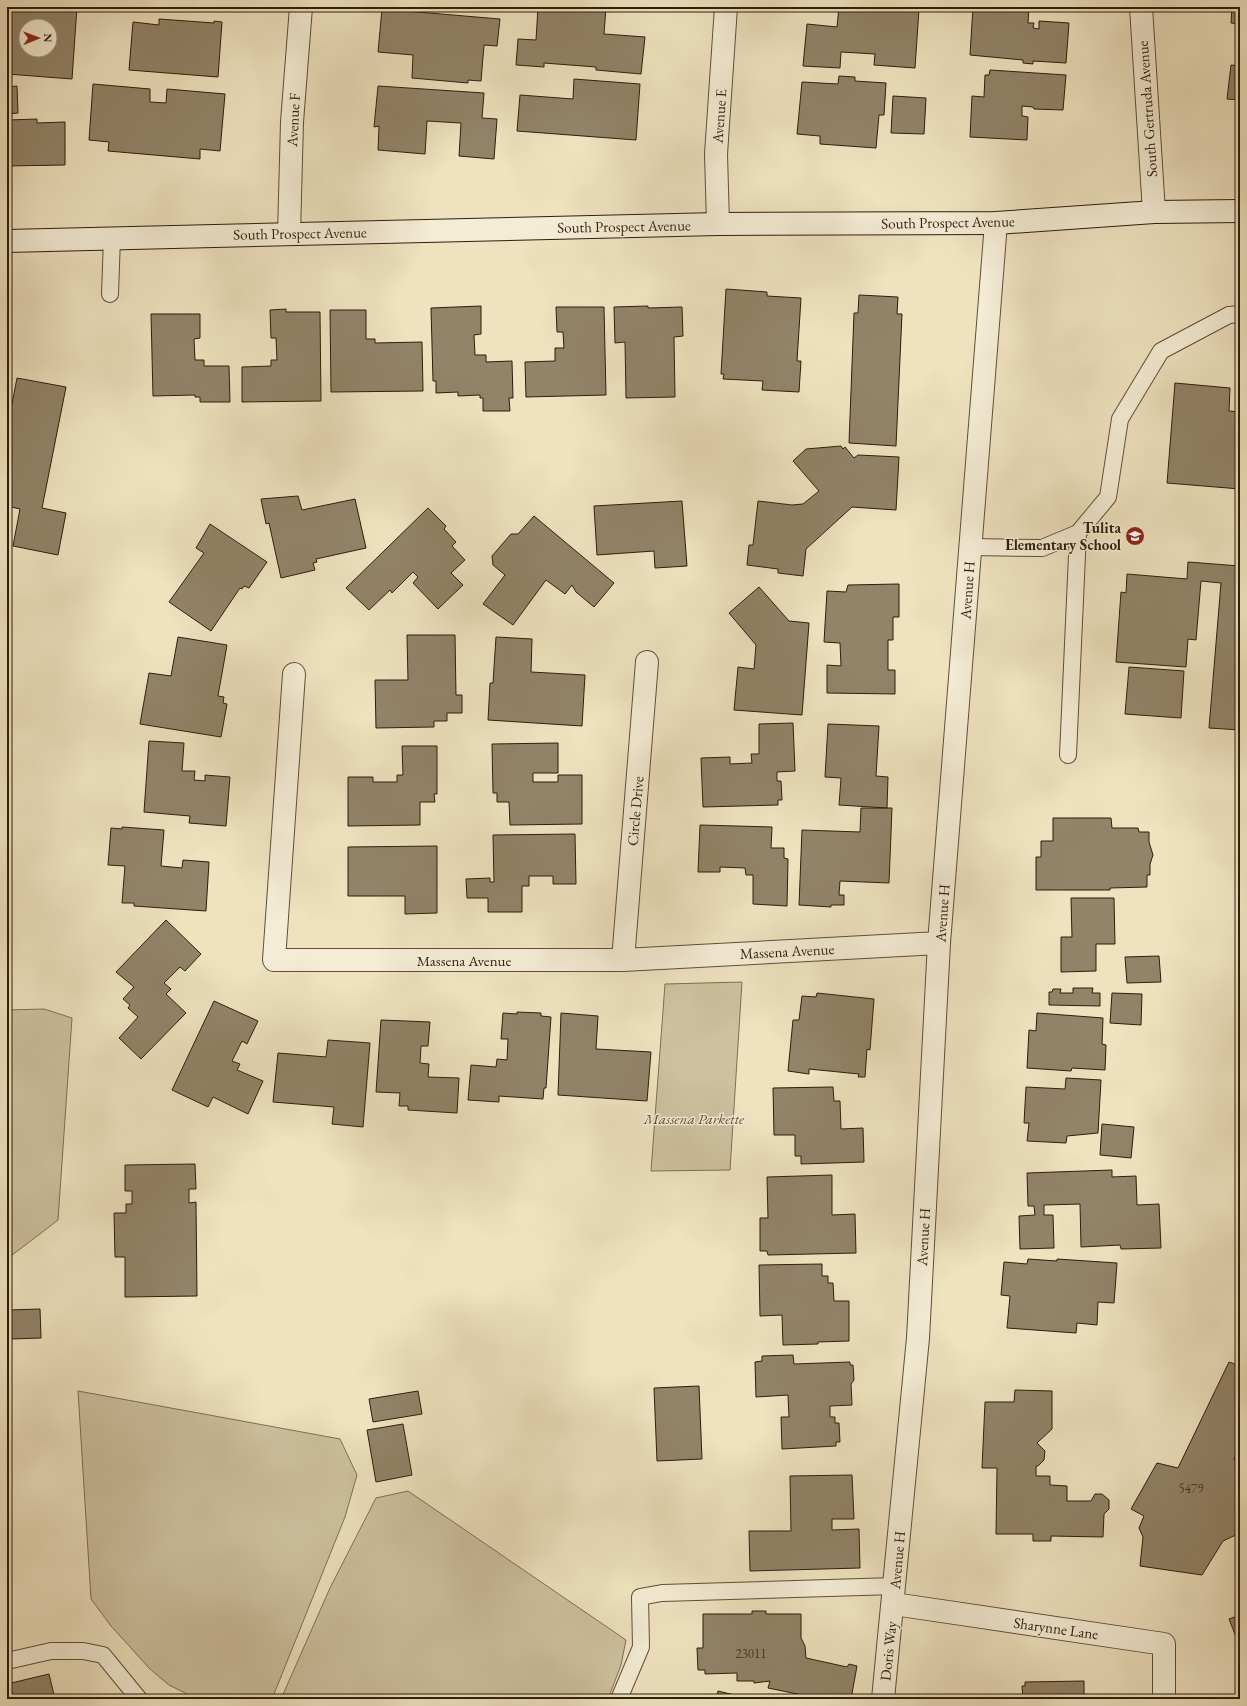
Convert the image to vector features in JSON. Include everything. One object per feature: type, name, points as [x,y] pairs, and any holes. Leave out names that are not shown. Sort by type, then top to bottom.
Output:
[{"type":"street","name":"Avenue F","points":[[289,234],[292,122],[302,7]]},
{"type":"street","name":"Avenue E","points":[[718,224],[716,154],[726,7]]},
{"type":"street","name":"South Gertruda Avenue","points":[[1141,7],[1154,212]]},
{"type":"street","name":"South Prospect Avenue","points":[[7,241],[718,224],[996,223],[1154,212],[1240,210]]},
{"type":"street","name":"Avenue H","points":[[894,1595],[918,1338],[939,943],[996,223]]},
{"type":"street","name":"Circle Drive","points":[[623,960],[647,662]]},
{"type":"street","name":"Massena Avenue","points":[[294,674],[274,960],[623,960],[939,943]]},
{"type":"street","name":"Doris Way","points":[[883,1699],[894,1595]]},
{"type":"street","name":"Sharynne Lane","points":[[894,1595],[1164,1644],[1164,1699]]},
{"type":"lane","points":[[110,294],[112,238]]},
{"type":"lane","points":[[970,547],[1042,548],[1078,533],[1108,497],[1120,419],[1161,352],[1228,315],[1240,314]]},
{"type":"lane","points":[[1068,755],[1078,533]]},
{"type":"lane","points":[[619,1699],[641,1647],[640,1597],[662,1593],[894,1595]]},
{"type":"lane","points":[[7,1661],[51,1651],[83,1650],[103,1655],[140,1699]]},
{"type":"green space","name":"Massena Parkette","points":[[742,982],[730,1170],[651,1171],[665,984]]},
{"type":"green space","points":[[44,1009],[72,1018],[58,1220],[7,1259],[7,1010]]},
{"type":"green space","points":[[78,1391],[340,1439],[357,1475],[345,1517],[272,1699],[197,1699],[169,1685],[150,1669],[111,1626],[91,1599]]},
{"type":"green space","points":[[408,1491],[626,1640],[621,1665],[608,1699],[281,1699],[330,1588],[376,1498]]},
{"type":"building","points":[[7,7],[77,7],[72,79],[7,74]]},
{"type":"building","points":[[453,7],[499,7],[498,10]]},
{"type":"building","points":[[538,7],[606,7],[604,34],[645,37],[641,74],[596,70],[596,67],[544,63],[544,67],[516,65],[518,39],[536,40]]},
{"type":"building","points":[[839,7],[891,7],[919,9],[915,68],[874,65],[875,54],[841,52],[840,68],[803,66],[807,24],[837,27]]},
{"type":"building","points":[[973,7],[1029,7],[1028,23],[1034,23],[1033,28],[1039,29],[1039,21],[1069,23],[1066,63],[1033,61],[1033,64],[1023,63],[1023,60],[970,55]]},
{"type":"building","points":[[1232,7],[1240,7],[1240,24],[1231,23]]},
{"type":"building","points":[[382,9],[500,19],[497,46],[484,45],[481,81],[468,80],[468,83],[412,78],[413,55],[378,52]]},
{"type":"building","points":[[159,19],[214,23],[214,21],[222,22],[218,77],[129,70],[133,22],[159,25]]},
{"type":"building","points":[[1231,65],[1240,66],[1240,100],[1227,99]]},
{"type":"building","points":[[990,70],[1066,75],[1063,110],[1034,109],[1033,107],[1022,106],[1022,116],[1028,117],[1027,140],[970,137],[972,96],[984,97],[985,75],[989,75]]},
{"type":"building","points":[[839,76],[855,77],[855,81],[886,83],[884,115],[879,115],[876,148],[820,144],[820,136],[797,134],[802,82],[838,84]]},
{"type":"building","points":[[574,79],[640,84],[636,140],[517,131],[520,95],[573,99]]},
{"type":"building","points":[[93,84],[150,89],[150,102],[166,103],[167,89],[225,94],[220,151],[200,149],[200,159],[108,151],[109,142],[89,140]]},
{"type":"building","points":[[17,86],[18,113],[7,114],[7,87]]},
{"type":"building","points":[[378,86],[484,93],[482,118],[497,119],[494,159],[459,156],[461,123],[427,121],[425,154],[378,150],[379,126],[374,127]]},
{"type":"building","points":[[893,96],[926,98],[924,134],[891,133]]},
{"type":"building","points":[[37,119],[37,123],[65,122],[65,165],[7,166],[7,120]]},
{"type":"building","points":[[726,289],[767,292],[767,296],[801,298],[797,361],[801,361],[799,392],[762,390],[763,381],[723,379],[724,374],[721,374]]},
{"type":"building","points":[[859,295],[898,297],[897,314],[902,314],[896,446],[849,443],[854,313],[858,313]]},
{"type":"building","points":[[481,306],[481,334],[474,335],[475,355],[486,355],[486,362],[512,361],[513,398],[509,398],[510,411],[483,411],[483,398],[480,398],[480,395],[458,396],[458,392],[436,393],[436,381],[433,381],[431,308]]},
{"type":"building","points":[[648,306],[648,308],[682,307],[683,336],[674,337],[675,397],[626,398],[625,342],[615,343],[614,307]]},
{"type":"building","points":[[556,307],[604,307],[606,395],[526,397],[525,362],[555,361],[555,348],[564,348],[563,332],[557,332]]},
{"type":"building","points":[[286,309],[286,312],[320,312],[321,401],[242,402],[242,367],[271,366],[271,360],[277,360],[276,338],[271,338],[270,310]]},
{"type":"building","points":[[330,310],[366,310],[366,339],[375,339],[375,343],[422,342],[423,391],[331,392]]},
{"type":"building","points":[[151,314],[200,314],[200,338],[194,339],[195,360],[204,360],[204,366],[229,366],[230,402],[200,402],[200,397],[195,397],[195,395],[153,396]]},
{"type":"building","points":[[17,378],[66,387],[42,508],[66,513],[58,555],[13,546],[20,509],[7,506],[7,430]]},
{"type":"building","points":[[1175,383],[1230,388],[1229,411],[1240,412],[1240,489],[1167,483]]},
{"type":"building","points":[[841,446],[843,449],[845,447],[854,458],[858,455],[899,457],[896,510],[852,507],[806,549],[803,576],[778,573],[778,569],[747,565],[749,545],[753,545],[758,501],[792,505],[803,504],[819,491],[793,461],[806,449]]},
{"type":"building","points":[[298,496],[302,510],[355,499],[366,548],[316,559],[317,562],[313,563],[315,570],[281,578],[269,523],[266,524],[261,499]]},
{"type":"building","points":[[682,501],[687,566],[655,568],[654,551],[597,555],[594,506]]},
{"type":"building","points":[[428,508],[446,526],[444,529],[456,542],[452,546],[465,560],[451,573],[463,585],[438,609],[413,583],[418,577],[413,572],[392,593],[390,590],[369,610],[346,588]]},
{"type":"building","points":[[534,516],[614,583],[594,607],[576,592],[572,585],[565,594],[546,580],[513,625],[483,604],[505,575],[493,565],[492,556],[511,534],[518,534]]},
{"type":"building","points":[[210,524],[267,562],[249,588],[244,586],[242,589],[240,588],[211,631],[169,602],[204,553],[196,548]]},
{"type":"building","points":[[1188,562],[1240,566],[1240,730],[1209,728],[1221,583],[1201,581],[1196,640],[1188,639],[1186,667],[1116,662],[1121,592],[1126,593],[1127,574],[1187,579]]},
{"type":"building","points":[[899,584],[899,617],[893,617],[893,640],[888,640],[888,670],[895,670],[895,694],[827,693],[827,665],[841,666],[840,643],[824,642],[827,591],[846,592],[848,585]]},
{"type":"building","points":[[759,587],[789,621],[809,623],[802,715],[734,710],[738,667],[754,669],[756,645],[729,613]]},
{"type":"building","points":[[407,635],[455,635],[456,695],[462,695],[462,713],[447,713],[447,721],[434,721],[434,727],[376,728],[375,680],[408,680]]},
{"type":"building","points":[[178,637],[227,645],[218,696],[224,697],[223,703],[227,704],[221,737],[140,724],[149,673],[171,676]]},
{"type":"building","points":[[496,637],[532,639],[531,672],[585,675],[582,726],[488,720],[490,683],[493,683]]},
{"type":"building","points":[[1129,667],[1184,671],[1181,718],[1125,714]]},
{"type":"building","points":[[793,723],[795,771],[777,772],[777,781],[781,781],[782,800],[778,800],[778,805],[703,807],[701,758],[730,757],[730,764],[752,763],[751,754],[759,754],[759,724]]},
{"type":"building","points":[[828,724],[879,726],[876,776],[888,777],[887,808],[839,805],[841,778],[825,777]]},
{"type":"building","points":[[149,741],[184,743],[182,771],[195,771],[194,780],[205,781],[205,775],[230,777],[226,826],[189,823],[190,816],[144,812]]},
{"type":"building","points":[[558,743],[558,773],[533,773],[533,782],[558,782],[558,775],[582,775],[582,824],[510,825],[509,802],[497,802],[497,793],[493,793],[492,744]]},
{"type":"building","points":[[402,746],[437,746],[437,794],[434,794],[435,802],[420,802],[420,825],[348,826],[348,777],[373,777],[373,782],[397,782],[397,775],[403,775]]},
{"type":"building","points":[[861,808],[892,808],[889,883],[840,881],[839,895],[844,895],[844,905],[831,905],[831,907],[799,905],[802,830],[860,832]]},
{"type":"building","points":[[1053,818],[1111,818],[1112,828],[1138,828],[1139,832],[1149,832],[1149,842],[1153,855],[1150,864],[1150,875],[1147,875],[1147,887],[1110,888],[1110,890],[1036,890],[1036,857],[1041,857],[1041,841],[1053,841]]},
{"type":"building","points":[[700,825],[772,827],[771,848],[784,848],[784,858],[788,859],[787,906],[753,904],[753,875],[746,875],[745,868],[720,867],[720,872],[698,872]]},
{"type":"building","points":[[122,827],[164,830],[161,866],[182,868],[183,860],[209,862],[206,911],[134,906],[134,903],[122,903],[125,866],[108,865],[111,828],[122,829]]},
{"type":"building","points":[[575,834],[576,884],[553,884],[553,876],[529,876],[529,886],[522,886],[522,912],[488,912],[488,898],[467,898],[466,879],[490,878],[490,882],[494,882],[493,835]]},
{"type":"building","points":[[437,846],[437,913],[405,914],[405,896],[348,896],[348,847]]},
{"type":"building","points":[[1071,898],[1114,898],[1115,944],[1096,944],[1096,971],[1061,972],[1061,937],[1072,937]]},
{"type":"building","points":[[166,920],[201,954],[185,971],[180,967],[164,983],[171,989],[166,994],[186,1013],[141,1059],[119,1038],[138,1017],[128,1008],[130,1005],[123,999],[134,987],[116,972]]},
{"type":"building","points":[[1159,956],[1161,982],[1127,983],[1125,957]]},
{"type":"building","points":[[1073,988],[1093,988],[1092,993],[1100,993],[1100,1006],[1049,1005],[1049,992],[1052,992],[1053,989],[1061,989],[1060,993],[1073,993]]},
{"type":"building","points":[[817,993],[874,999],[870,1050],[867,1049],[865,1077],[858,1077],[859,1074],[809,1069],[809,1074],[788,1071],[793,1020],[799,1020],[802,996],[816,997]]},
{"type":"building","points":[[1112,993],[1142,994],[1141,1025],[1110,1023]]},
{"type":"building","points":[[214,1001],[258,1021],[247,1044],[242,1041],[232,1061],[240,1064],[237,1070],[263,1081],[248,1114],[213,1097],[208,1107],[172,1090]]},
{"type":"building","points":[[517,1012],[541,1013],[541,1016],[551,1017],[546,1088],[544,1088],[543,1099],[499,1096],[499,1102],[468,1100],[471,1065],[496,1067],[497,1059],[507,1060],[508,1039],[501,1039],[503,1013],[517,1014]]},
{"type":"building","points":[[561,1013],[598,1016],[596,1049],[651,1052],[647,1101],[558,1095]]},
{"type":"building","points":[[1037,1013],[1103,1018],[1102,1044],[1106,1045],[1105,1070],[1072,1068],[1071,1071],[1027,1068],[1029,1030],[1036,1031]]},
{"type":"building","points":[[381,1020],[430,1022],[428,1046],[421,1046],[420,1063],[429,1064],[428,1077],[459,1078],[457,1113],[408,1110],[408,1106],[399,1106],[400,1093],[376,1092]]},
{"type":"building","points":[[328,1040],[370,1043],[363,1127],[332,1124],[334,1107],[273,1102],[278,1053],[326,1057]]},
{"type":"building","points":[[1066,1078],[1101,1080],[1098,1133],[1067,1136],[1066,1143],[1027,1141],[1029,1123],[1024,1123],[1026,1087],[1065,1089]]},
{"type":"building","points":[[833,1087],[834,1101],[840,1101],[841,1129],[863,1128],[864,1162],[801,1164],[801,1156],[795,1156],[795,1135],[774,1135],[773,1088]]},
{"type":"building","points":[[1102,1124],[1134,1127],[1131,1158],[1100,1155]]},
{"type":"building","points":[[195,1164],[196,1189],[189,1189],[189,1203],[196,1202],[197,1296],[125,1297],[125,1257],[115,1257],[114,1213],[126,1213],[126,1204],[132,1204],[132,1191],[125,1191],[125,1165]]},
{"type":"building","points":[[1112,1170],[1112,1177],[1136,1176],[1137,1205],[1159,1204],[1161,1248],[1121,1249],[1120,1245],[1081,1247],[1080,1204],[1044,1205],[1044,1215],[1053,1215],[1054,1248],[1020,1249],[1019,1216],[1035,1215],[1034,1206],[1028,1206],[1027,1173]]},
{"type":"building","points":[[832,1175],[832,1215],[855,1214],[856,1253],[768,1255],[767,1251],[760,1251],[760,1218],[768,1218],[767,1177]]},
{"type":"building","points":[[1028,1259],[1057,1261],[1057,1259],[1117,1263],[1114,1303],[1098,1302],[1097,1325],[1077,1323],[1076,1333],[1007,1328],[1010,1296],[1001,1295],[1004,1262],[1027,1264]]},
{"type":"building","points":[[822,1264],[822,1276],[828,1276],[828,1283],[833,1283],[834,1301],[849,1301],[849,1341],[783,1345],[782,1315],[760,1316],[759,1265]]},
{"type":"building","points":[[40,1309],[41,1338],[11,1339],[9,1310]]},
{"type":"building","points":[[793,1355],[794,1364],[850,1362],[850,1365],[853,1365],[854,1380],[851,1384],[852,1405],[830,1406],[830,1417],[835,1417],[835,1423],[839,1423],[840,1442],[836,1442],[836,1446],[782,1449],[781,1417],[789,1417],[788,1395],[756,1397],[755,1362],[762,1361],[762,1356]]},
{"type":"building","points":[[1229,1362],[1240,1366],[1240,1442],[1234,1460],[1240,1457],[1240,1533],[1223,1541],[1202,1575],[1140,1566],[1143,1537],[1139,1528],[1144,1516],[1131,1509],[1157,1463],[1178,1468]]},
{"type":"building","points":[[699,1386],[702,1459],[657,1461],[654,1388]]},
{"type":"building","points":[[1015,1390],[1052,1391],[1052,1429],[1037,1443],[1045,1451],[1044,1460],[1036,1466],[1036,1476],[1050,1476],[1050,1485],[1067,1486],[1067,1501],[1091,1501],[1095,1494],[1102,1494],[1109,1500],[1109,1509],[1104,1514],[1103,1537],[1051,1536],[1051,1541],[1033,1541],[1033,1534],[996,1534],[997,1468],[982,1468],[985,1402],[1014,1402]]},
{"type":"building","points":[[418,1391],[422,1414],[373,1422],[369,1399]]},
{"type":"building","points":[[403,1424],[412,1475],[376,1482],[367,1430]]},
{"type":"building","points":[[852,1475],[854,1519],[832,1519],[832,1530],[859,1529],[860,1568],[750,1571],[749,1531],[791,1531],[790,1476]]},
{"type":"building","points":[[752,1611],[766,1611],[766,1614],[801,1614],[801,1638],[805,1646],[806,1658],[847,1667],[849,1664],[857,1666],[851,1699],[807,1698],[807,1696],[768,1688],[770,1681],[754,1683],[754,1681],[737,1681],[737,1673],[705,1674],[705,1670],[698,1670],[697,1648],[703,1648],[703,1614],[752,1614]]},
{"type":"building","points":[[1240,1615],[1240,1647],[1229,1619]]},
{"type":"building","points":[[49,1674],[55,1699],[9,1699],[7,1684]]},
{"type":"building","points":[[1084,1681],[1084,1699],[1023,1699],[1022,1686],[1025,1686],[1025,1682]]},
{"type":"building","points":[[718,1691],[751,1699],[716,1699]]},
{"type":"place","name":"Tulita Elementary School","points":[[1135,536]]}]
